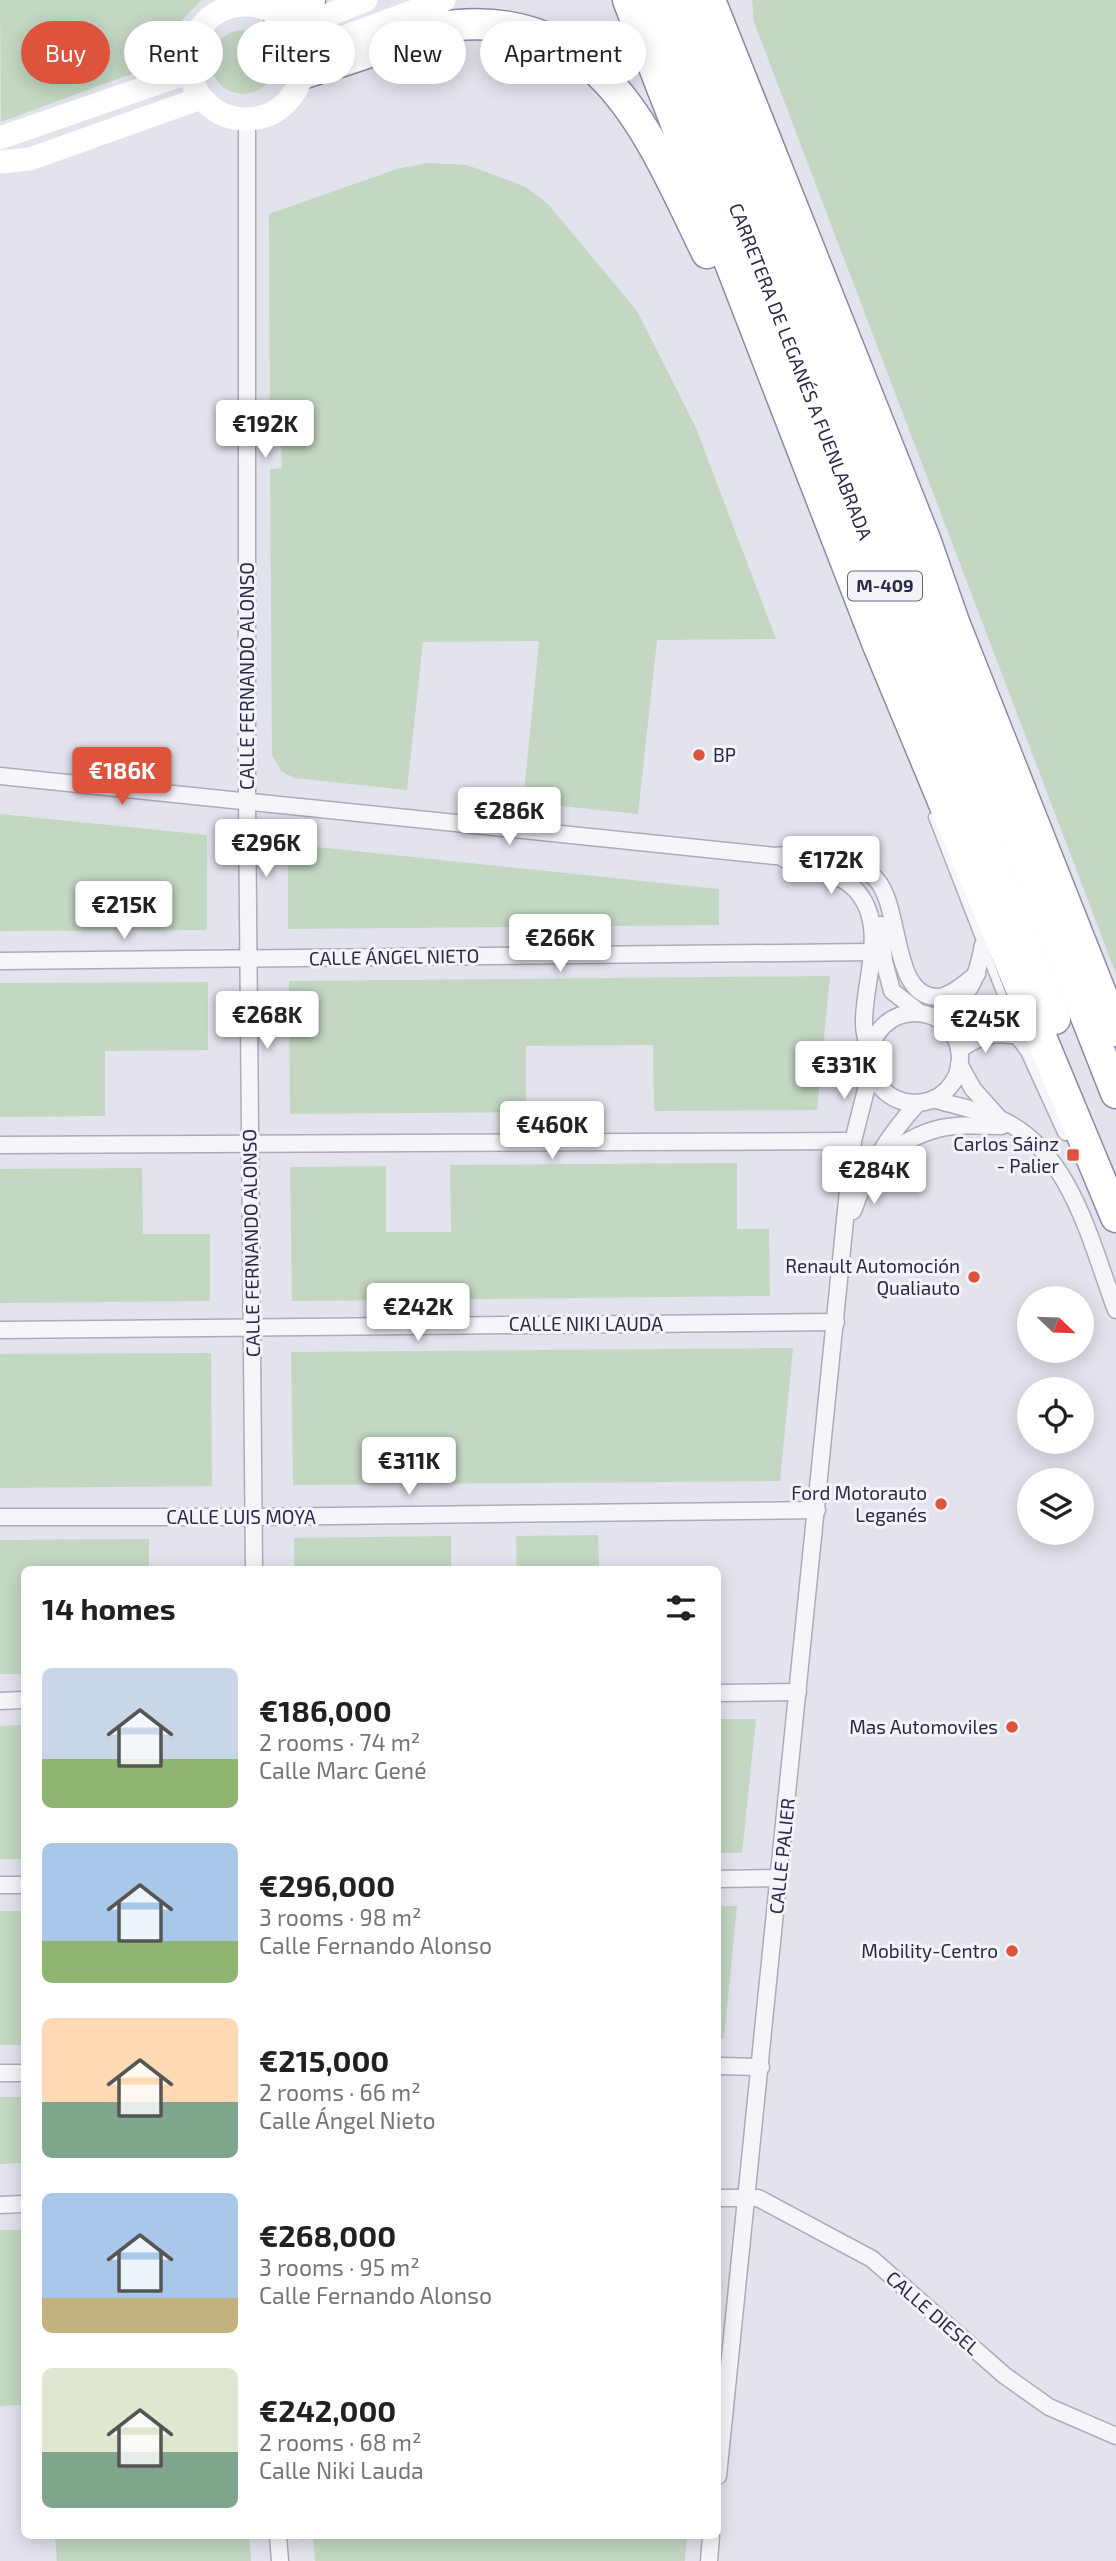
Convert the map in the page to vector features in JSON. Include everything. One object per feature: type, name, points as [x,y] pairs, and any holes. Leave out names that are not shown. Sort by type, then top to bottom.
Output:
[{"type":"highway","points":[[286,21],[310,0]]},
{"type":"highway","name":"M-409","points":[[628,0],[878,645],[1105,1169],[1116,1217]]},
{"type":"highway","name":"CARRETERA DE LEGANÉS A FUENLABRADA","points":[[655,0],[1105,1169]]},
{"type":"highway","name":"CARRETERA DE LEGANÉS A FUENLABRADA","points":[[686,0],[1116,1093]]},
{"type":"highway","name":"M-409","points":[[710,0],[925,539],[954,622],[1116,1031]]},
{"type":"highway","name":"M-409","points":[[734,0],[740,40],[906,462],[925,539]]},
{"type":"highway","name":"M-409","points":[[355,49],[434,28],[482,22],[519,24],[556,36],[584,51],[606,70],[635,108],[788,417]]},
{"type":"street","points":[[206,21],[223,9],[242,4],[261,6],[286,21],[366,0]]},
{"type":"street","points":[[355,40],[444,0]]},
{"type":"street","points":[[0,138],[155,84]]},
{"type":"street","points":[[195,84],[201,98],[222,114],[247,119],[266,116],[283,106],[295,92],[297,84]]},
{"type":"street","points":[[0,173],[30,159],[201,98]]},
{"type":"street","name":"CALLE FERNANDO ALONSO","points":[[247,119],[247,801],[254,1566]]},
{"type":"street","points":[[0,162],[30,159]]},
{"type":"street","points":[[0,776],[775,856],[839,857],[862,867],[877,881],[895,924],[908,980],[918,990],[936,997],[952,992],[978,974]]},
{"type":"street","name":"CALLE PALIER","points":[[721,2445],[853,1141],[871,1062],[864,1025],[872,952],[872,924],[865,906],[853,888],[830,874],[775,856]]},
{"type":"street","points":[[819,856],[858,880],[875,904],[882,927],[884,961],[892,991],[954,1036],[959,1057],[973,1089],[1006,1123],[1042,1150],[1058,1168],[1076,1204],[1116,1310]]},
{"type":"street","points":[[982,945],[978,974],[968,993],[927,1015],[906,1014],[887,1023],[874,1039],[871,1062],[878,1084],[889,1095],[903,1101],[925,1101],[1006,1123]]},
{"type":"street","name":"CALLE ÁNGEL NIETO","points":[[0,961],[872,952]]},
{"type":"street","points":[[925,1101],[946,1090],[955,1078],[959,1057],[977,1038],[997,1032],[1018,1036],[1029,1051],[1067,1135],[1105,1169]]},
{"type":"street","name":"CALLE PALIER","points":[[844,1236],[861,1187],[874,1163],[892,1134],[925,1101]]},
{"type":"street","points":[[874,1163],[918,1133],[961,1125],[1006,1123]]},
{"type":"street","points":[[0,1145],[853,1141]]},
{"type":"street","name":"CALLE NIKI LAUDA","points":[[0,1330],[252,1325],[836,1322]]},
{"type":"street","name":"CALLE LUIS MOYA","points":[[0,1517],[254,1517],[817,1510]]},
{"type":"street","points":[[721,1693],[798,1692]]},
{"type":"street","points":[[0,1700],[21,1700]]},
{"type":"street","points":[[721,1879],[779,1878]]},
{"type":"street","points":[[0,1885],[21,1885]]},
{"type":"street","points":[[721,2066],[761,2067]]},
{"type":"street","points":[[0,2073],[21,2073]]},
{"type":"street","points":[[721,2198],[745,2197]]},
{"type":"street","name":"CALLE DIESEL","points":[[745,2197],[758,2198],[872,2259],[1004,2375],[1049,2407],[1116,2436]]},
{"type":"street","points":[[0,2205],[21,2204]]},
{"type":"street","points":[[278,2539],[280,2561]]},
{"type":"street","points":[[709,2561],[711,2539]]},
{"type":"lane","points":[[878,645],[890,703]]},
{"type":"lane","points":[[928,802],[1018,1036]]},
{"type":"green space","points":[[0,0],[202,0],[181,21],[124,21],[124,77],[110,82],[110,21],[21,21],[21,84],[104,84],[1,122]]},
{"type":"green space","points":[[752,0],[1116,0],[1116,974],[754,22]]},
{"type":"green space","points":[[237,31],[237,84],[265,84],[255,91],[237,93],[221,84],[223,38]]},
{"type":"green space","points":[[427,163],[467,165],[526,187],[548,204],[637,311],[696,428],[776,639],[657,640],[638,814],[523,802],[539,641],[423,642],[407,790],[294,778],[281,771],[272,755],[270,469],[282,468],[281,443],[270,443],[269,214],[397,169]]},
{"type":"green space","points":[[0,814],[207,835],[207,930],[0,931]]},
{"type":"green space","points":[[288,844],[719,889],[719,925],[288,929]]},
{"type":"green space","points":[[830,976],[817,1110],[654,1111],[653,1045],[526,1046],[526,1112],[290,1114],[289,981]]},
{"type":"green space","points":[[208,982],[208,1050],[105,1051],[105,1116],[0,1117],[0,983]]},
{"type":"green space","points":[[737,1163],[737,1229],[769,1229],[770,1296],[292,1301],[290,1167],[386,1166],[386,1232],[451,1232],[450,1165]]},
{"type":"green space","points":[[142,1168],[143,1234],[210,1234],[210,1301],[0,1303],[0,1169]]},
{"type":"green space","points":[[793,1348],[780,1481],[293,1485],[291,1352]]},
{"type":"green space","points":[[211,1353],[212,1486],[0,1488],[0,1354]]},
{"type":"green space","points":[[598,1535],[599,1566],[517,1566],[516,1536]]},
{"type":"green space","points":[[451,1536],[451,1566],[294,1566],[294,1538]]},
{"type":"green space","points":[[149,1539],[149,1566],[21,1566],[21,1674],[0,1674],[0,1540]]},
{"type":"green space","points":[[721,1719],[756,1719],[742,1853],[721,1853]]},
{"type":"green space","points":[[21,1725],[21,1859],[0,1859],[0,1726]]},
{"type":"green space","points":[[721,1906],[737,1906],[724,2039],[721,2039]]},
{"type":"green space","points":[[0,1911],[21,1911],[21,2045],[0,2045]]},
{"type":"green space","points":[[0,2097],[21,2097],[21,2163],[0,2164]]},
{"type":"green space","points":[[0,2230],[21,2230],[21,2405],[0,2406]]},
{"type":"green space","points":[[55,2539],[249,2539],[251,2561],[57,2561]]},
{"type":"green space","points":[[313,2539],[687,2539],[685,2561],[315,2561]]},
{"type":"place","name":"BP","points":[[699,755]]},
{"type":"place","name":"Carlos Sáinz - Palier","points":[[1073,1155]]},
{"type":"place","name":"Renault Automoción Qualiauto","points":[[974,1277]]},
{"type":"place","name":"Ford Motorauto Leganés","points":[[941,1504]]},
{"type":"place","name":"Mas Automoviles","points":[[1012,1727]]},
{"type":"place","name":"Mobility-Centro","points":[[1012,1951]]}]
